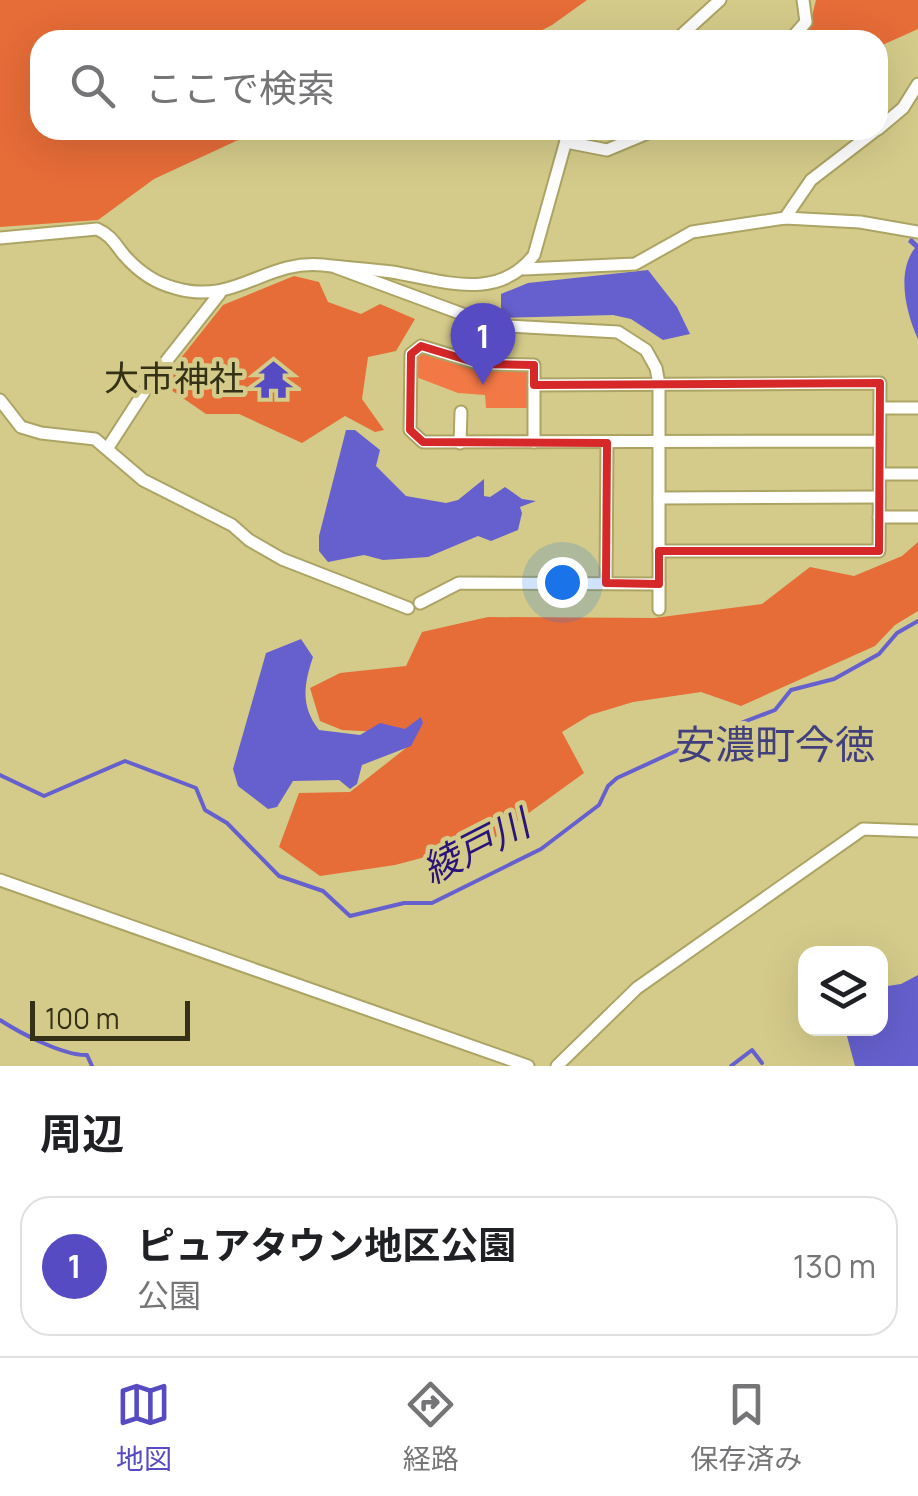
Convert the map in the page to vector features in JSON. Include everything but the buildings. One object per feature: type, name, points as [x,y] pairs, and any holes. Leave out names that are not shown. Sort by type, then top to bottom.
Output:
[{"type":"street","points":[[687,30],[720,0]]},
{"type":"street","points":[[799,30],[806,22],[804,0]]},
{"type":"street","points":[[888,120],[902,108],[918,84]]},
{"type":"street","points":[[524,268],[538,245],[567,140]]},
{"type":"street","points":[[579,140],[607,150],[630,140]]},
{"type":"street","points":[[785,218],[811,180],[863,140]]},
{"type":"street","points":[[0,238],[98,228],[113,238],[136,267],[160,283],[188,292],[220,293],[285,268],[319,265],[390,272],[457,286],[485,284],[524,268],[636,264],[692,232],[785,218],[860,222],[918,232]]},
{"type":"street","points":[[335,268],[492,326],[618,332],[646,350],[659,384],[659,610]]},
{"type":"street","points":[[107,448],[153,378],[220,293]]},
{"type":"street","points":[[534,442],[534,366],[480,364],[421,346],[411,354],[410,430],[423,442],[607,443],[880,441]]},
{"type":"street","points":[[534,385],[880,383],[879,551],[660,552]]},
{"type":"street","points":[[1,405],[29,430],[95,439],[143,480],[232,525],[282,559],[414,605],[459,583],[659,584]]},
{"type":"street","points":[[880,408],[918,408]]},
{"type":"street","points":[[460,442],[461,412]]},
{"type":"street","points":[[606,583],[607,443]]},
{"type":"street","points":[[880,474],[918,474]]},
{"type":"street","points":[[659,498],[880,498]]},
{"type":"street","points":[[880,517],[918,517]]},
{"type":"street","points":[[557,1066],[637,988],[864,829],[918,831]]},
{"type":"street","points":[[0,880],[528,1066]]},
{"type":"highlighted area","points":[[421,346],[480,364],[534,365],[534,385],[880,383],[879,551],[659,551],[659,584],[606,583],[607,443],[423,442],[410,430],[411,354]]},
{"type":"shaded area","points":[[0,0],[587,0],[542,30],[30,30],[30,140],[238,140],[154,179],[98,220],[0,227]]},
{"type":"shaded area","points":[[816,0],[918,0],[918,29],[888,42],[888,30],[808,30]]},
{"type":"shaded area","points":[[911,237],[918,244],[918,339],[904,280],[915,248],[908,242]]},
{"type":"shaded area","points":[[648,270],[677,307],[690,334],[663,340],[631,319],[613,315],[501,318],[501,294],[528,283]]},
{"type":"shaded area","points":[[294,276],[319,282],[328,302],[361,314],[380,304],[415,319],[396,351],[368,357],[362,399],[384,430],[375,432],[345,416],[302,443],[239,414],[206,414],[161,383],[223,305]]},
{"type":"shaded area","points":[[422,352],[482,368],[527,371],[528,408],[486,408],[485,395],[458,393],[416,377],[416,357]]},
{"type":"shaded area","points":[[346,430],[355,430],[380,450],[376,466],[406,496],[446,503],[458,500],[484,479],[484,496],[490,497],[505,487],[522,499],[536,501],[520,507],[518,530],[491,541],[478,536],[428,557],[383,560],[364,555],[328,562],[319,551],[319,536]]},
{"type":"shaded area","points":[[918,542],[918,611],[895,625],[875,646],[741,706],[701,692],[633,702],[590,715],[562,732],[584,773],[493,839],[395,865],[320,876],[279,847],[299,793],[350,792],[406,748],[399,733],[342,730],[320,721],[310,688],[340,673],[406,666],[422,632],[488,617],[654,618],[762,604],[810,567],[854,576],[902,556]]},
{"type":"shaded area","points":[[301,639],[313,657],[307,676],[306,703],[319,730],[360,735],[380,723],[405,729],[421,717],[423,723],[411,746],[362,765],[357,784],[350,789],[339,780],[293,781],[277,807],[268,809],[238,786],[233,769],[266,653]]},
{"type":"shaded area","points":[[918,975],[918,1066],[855,1066],[847,1036],[888,1036],[888,986]]},
{"type":"waterway","name":"綾戸川","points":[[0,775],[44,796],[125,761],[196,788],[205,810],[227,823],[279,876],[323,891],[350,916],[404,903],[432,903],[541,849],[599,805],[608,786],[617,778],[775,710],[791,690],[834,679],[879,654],[897,633],[918,621]]},
{"type":"waterway","points":[[0,1020],[55,1048],[87,1055],[92,1066]]},
{"type":"waterway","points":[[731,1066],[752,1050],[762,1063]]},
{"type":"place","name":"大市神社","points":[[274,379]]},
{"type":"place","name":"ピュアタウン地区公園","points":[[483,385]]},
{"type":"district","name":"安濃町今徳","points":[[775,745]]}]
